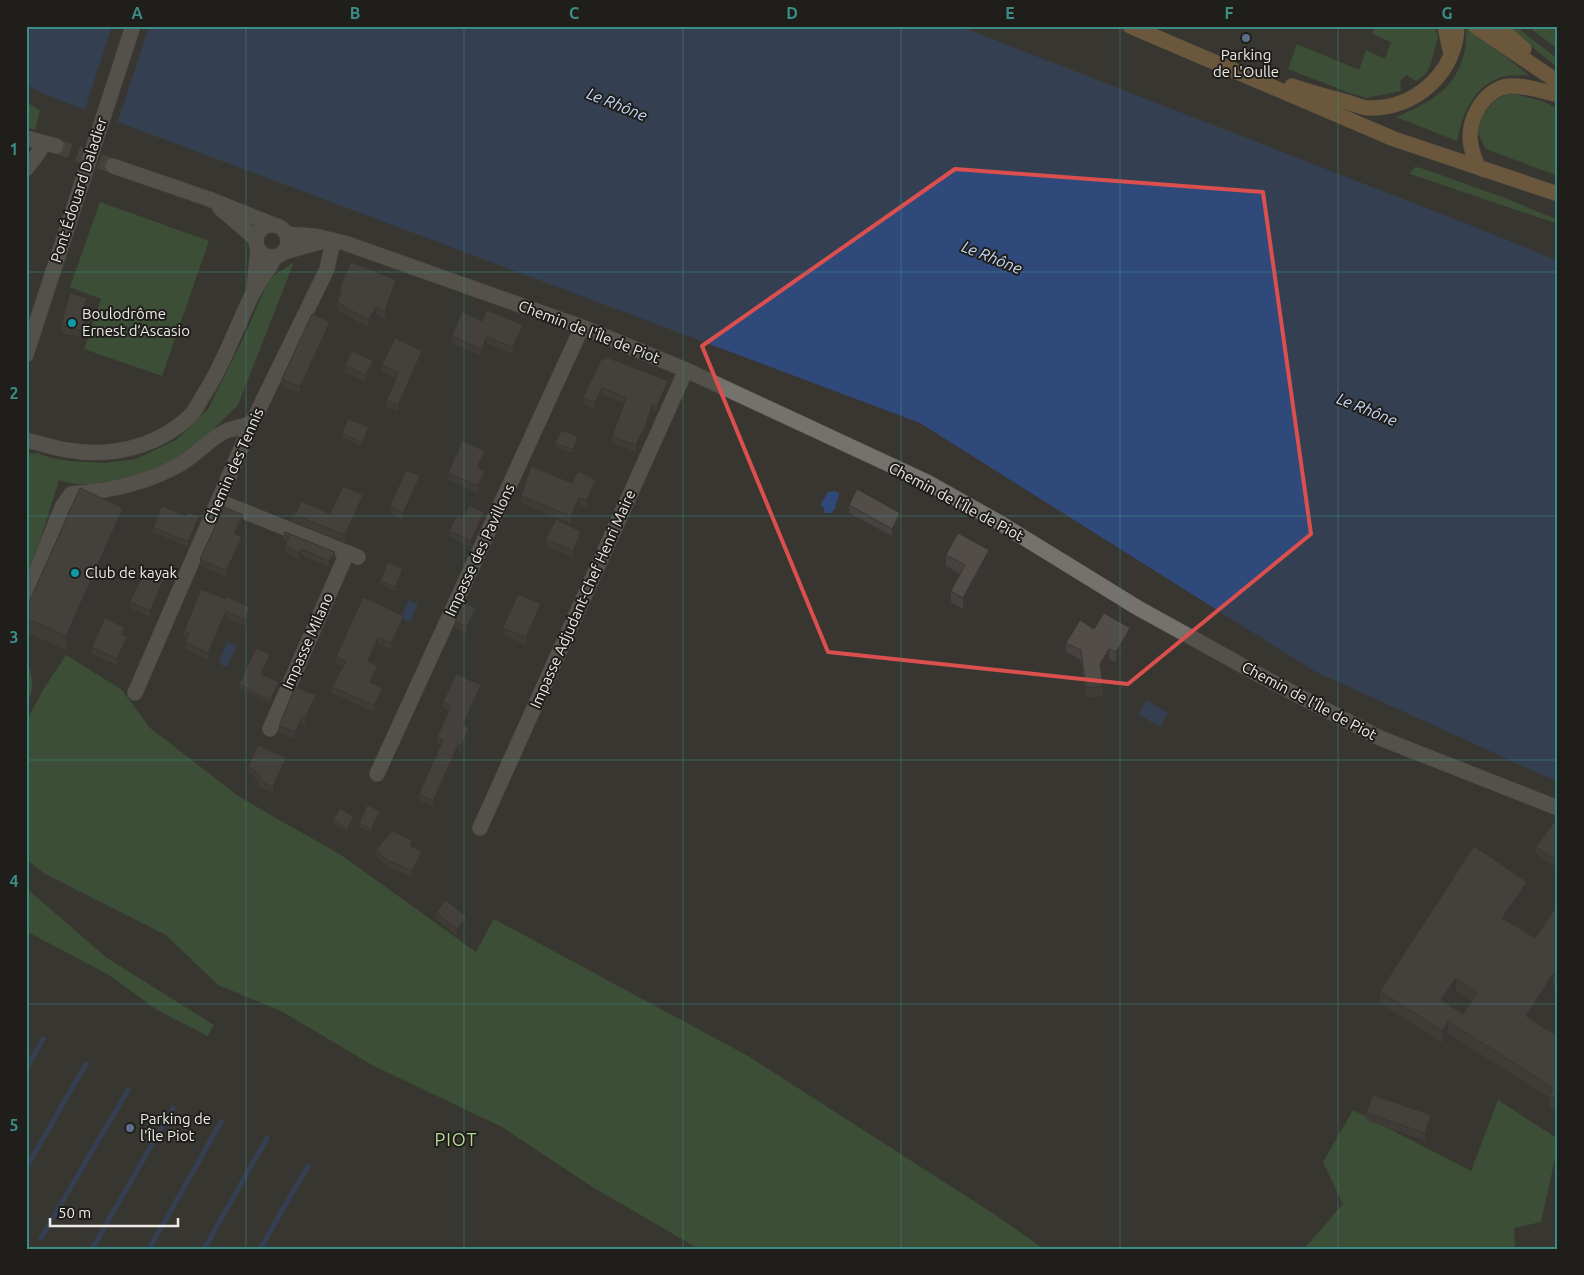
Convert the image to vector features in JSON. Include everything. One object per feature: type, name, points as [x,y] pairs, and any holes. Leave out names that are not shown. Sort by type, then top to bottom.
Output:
[{"type":"main road","points":[[1130,26],[1394,139],[1558,194]]},
{"type":"main road","points":[[1445,26],[1451,54]]},
{"type":"main road","points":[[1230,69],[1368,108],[1392,106],[1425,90],[1437,79],[1445,69],[1451,54],[1457,36],[1457,26]]},
{"type":"main road","points":[[1475,26],[1558,82]]},
{"type":"main road","points":[[1497,26],[1558,78]]},
{"type":"main road","points":[[1558,95],[1527,87],[1508,86],[1495,90],[1484,98],[1476,112],[1471,127],[1470,144],[1478,167],[1558,203]]},
{"type":"street","name":"Pont Édouard Daladier","points":[[26,355],[133,26]]},
{"type":"street","points":[[26,138],[49,144],[39,152],[26,168]]},
{"type":"street","name":"Chemin de l'Île de Piot","points":[[113,166],[209,199],[280,229],[345,243],[582,327],[686,370],[927,482],[1000,523],[1138,608],[1263,677],[1380,738],[1558,808]]},
{"type":"street","points":[[209,199],[257,244],[265,256],[279,254]]},
{"type":"street","points":[[26,440],[67,450],[100,452],[124,450],[145,445],[168,432],[191,414],[208,389],[254,291],[288,243],[280,229],[265,227],[261,230],[257,244],[254,291]]},
{"type":"street","name":"Chemin de l'Île de Piot","points":[[279,254],[320,241],[334,240]]},
{"type":"street","name":"Chemin des Tennis","points":[[135,693],[252,423],[327,269],[334,240]]},
{"type":"street","name":"Impasse des Pavillons","points":[[377,774],[582,327]]},
{"type":"street","name":"Impasse Adjudant-Chef Henri Maire","points":[[480,828],[686,370]]},
{"type":"street","points":[[26,598],[62,507],[71,494],[98,492],[144,480],[182,462],[225,432],[252,423]]},
{"type":"street","name":"Impasse Milano","points":[[218,501],[353,555],[270,729]]},
{"type":"highlighted area","points":[[955,169],[1263,192],[1311,534],[1128,684],[828,652],[702,346]]},
{"type":"green space","points":[[1376,26],[1434,26],[1438,36],[1426,74],[1416,81],[1406,75],[1400,82],[1401,91],[1367,98],[1288,69],[1297,44],[1359,70],[1366,50],[1385,59],[1391,42],[1372,34]]},
{"type":"green space","points":[[1506,26],[1515,26],[1558,59],[1558,68]]},
{"type":"green space","points":[[1527,26],[1555,26],[1558,29],[1558,49]]},
{"type":"green space","points":[[1467,27],[1529,75],[1505,76],[1485,85],[1478,92],[1467,110],[1457,141],[1396,117],[1429,101],[1447,86],[1460,66],[1466,44]]},
{"type":"green space","points":[[1510,93],[1543,101],[1558,109],[1558,176],[1486,149],[1477,130],[1480,119],[1495,100]]},
{"type":"green space","points":[[26,102],[40,110],[35,130],[26,127]]},
{"type":"green space","points":[[1415,167],[1505,198],[1558,220],[1558,224],[1410,174]]},
{"type":"green space","points":[[100,202],[209,241],[162,376],[84,349],[101,299],[70,287]]},
{"type":"green space","points":[[294,262],[238,405],[192,450],[169,464],[130,481],[94,485],[74,484],[59,480],[26,586],[26,454],[37,453],[69,461],[104,463],[136,459],[176,440],[208,409],[245,335],[269,279]]},
{"type":"green space","points":[[66,655],[122,690],[150,728],[241,798],[341,855],[476,952],[494,919],[748,1056],[997,1216],[1044,1249],[699,1249],[594,1188],[502,1127],[372,1065],[281,1011],[218,985],[166,935],[45,874],[26,859],[26,722],[43,690]]},
{"type":"green space","points":[[26,661],[30,671],[32,688],[26,704]]},
{"type":"green space","points":[[26,888],[107,958],[214,1025],[208,1036],[157,1010],[109,975],[26,931]]},
{"type":"green space","points":[[1498,1100],[1558,1139],[1541,1222],[1514,1228],[1515,1249],[1304,1249],[1343,1204],[1323,1162],[1353,1110],[1471,1171]]},
{"type":"water","name":"Le Rhône","points":[[26,26],[959,26],[1558,261],[1558,782],[1314,671],[920,423],[46,95],[26,84]]},
{"type":"water","points":[[835,491],[839,493],[835,509],[831,513],[824,513],[824,507],[821,504],[828,492]]},
{"type":"water","points":[[409,600],[418,604],[410,622],[400,618]]},
{"type":"water","points":[[227,642],[237,646],[228,665],[224,667],[219,661]]},
{"type":"water","points":[[1146,700],[1168,713],[1160,727],[1138,714]]},
{"type":"pier","points":[[112,26],[149,26],[117,124],[84,112]]},
{"type":"building","points":[[351,262],[396,280],[385,311],[376,307],[368,320],[337,302],[342,291],[339,290]]},
{"type":"building","name":"Boulodrôme Ernest d’Ascasio","points":[[70,293],[87,298],[83,309],[87,310],[81,331],[61,325]]},
{"type":"building","points":[[486,310],[523,325],[513,347],[487,337],[481,349],[452,336],[462,312],[482,321]]},
{"type":"building","points":[[312,314],[330,322],[300,387],[282,379]]},
{"type":"building","points":[[395,338],[422,351],[398,405],[387,400],[398,373],[382,365]]},
{"type":"building","points":[[352,351],[373,361],[366,375],[345,365]]},
{"type":"building","points":[[606,357],[668,381],[657,406],[653,404],[636,445],[612,437],[626,398],[602,388],[595,403],[583,398],[602,358],[605,360]]},
{"type":"building","points":[[348,419],[369,427],[362,443],[342,433]]},
{"type":"building","points":[[561,430],[578,437],[573,449],[555,444]]},
{"type":"building","points":[[462,441],[485,451],[477,467],[485,471],[478,486],[448,473]]},
{"type":"building","points":[[531,466],[572,483],[578,471],[596,480],[587,500],[579,498],[571,516],[521,496]]},
{"type":"building","points":[[406,470],[420,476],[403,513],[390,506]]},
{"type":"building","points":[[343,486],[363,495],[345,535],[292,514],[293,512],[296,513],[301,501],[330,514]]},
{"type":"building","name":"Club de kayak","points":[[80,488],[123,508],[66,636],[26,618],[26,609]]},
{"type":"building","points":[[857,489],[900,513],[892,529],[849,505]]},
{"type":"building","points":[[469,505],[484,512],[471,541],[449,531],[457,515],[462,518]]},
{"type":"building","points":[[162,506],[186,516],[188,512],[199,517],[188,542],[153,527]]},
{"type":"building","points":[[224,507],[243,515],[234,533],[242,537],[226,571],[200,559]]},
{"type":"building","points":[[556,519],[581,532],[573,551],[546,539]]},
{"type":"building","points":[[285,532],[335,552],[329,561],[301,549],[299,553],[285,546],[289,537],[284,534]]},
{"type":"building","points":[[958,533],[989,550],[963,598],[951,591],[965,565],[946,555]]},
{"type":"building","points":[[388,562],[403,569],[395,587],[380,581]]},
{"type":"building","points":[[145,570],[164,578],[150,611],[130,602]]},
{"type":"building","points":[[201,589],[250,607],[245,620],[226,611],[208,653],[185,642],[189,633],[184,631]]},
{"type":"building","points":[[518,594],[541,604],[526,637],[503,628]]},
{"type":"building","points":[[363,597],[404,616],[391,643],[378,637],[368,661],[378,666],[370,682],[383,688],[374,705],[332,687],[346,661],[336,657]]},
{"type":"building","points":[[463,602],[476,608],[467,627],[455,622]]},
{"type":"building","points":[[1104,613],[1130,628],[1116,652],[1109,649],[1100,664],[1103,686],[1086,688],[1081,650],[1066,643],[1080,620],[1094,629]]},
{"type":"building","points":[[105,618],[125,628],[122,635],[127,637],[117,659],[92,647]]},
{"type":"building","points":[[256,648],[270,654],[261,674],[279,682],[270,701],[239,684]]},
{"type":"building","points":[[456,674],[481,685],[463,725],[469,728],[461,746],[458,745],[433,801],[419,794],[443,740],[437,737],[451,706],[443,702]]},
{"type":"building","points":[[295,687],[316,695],[305,718],[302,717],[295,732],[279,726]]},
{"type":"building","points":[[258,745],[286,758],[273,787],[258,780],[260,776],[255,773],[256,771],[248,767]]},
{"type":"building","points":[[367,805],[380,811],[371,829],[359,823]]},
{"type":"building","points":[[340,808],[354,817],[347,829],[333,820]]},
{"type":"building","points":[[1555,821],[1558,823],[1558,861],[1536,847]]},
{"type":"building","points":[[392,831],[412,840],[410,846],[422,851],[412,871],[387,860],[376,850]]},
{"type":"building","points":[[1474,846],[1527,882],[1502,918],[1535,938],[1558,904],[1558,977],[1553,974],[1526,1016],[1558,1037],[1558,1101],[1549,1096],[1553,1088],[1448,1021],[1442,1031],[1380,991]],"holes":[[[1456,978],[1477,993],[1463,1014],[1441,1000]]]},
{"type":"building","points":[[446,900],[467,917],[457,929],[436,912]]},
{"type":"building","points":[[1373,1095],[1431,1115],[1425,1133],[1366,1113]]},
{"type":"waterway","points":[[26,1069],[43,1039]]},
{"type":"waterway","points":[[26,1168],[86,1064]]},
{"type":"waterway","points":[[41,1238],[128,1090]]},
{"type":"waterway","points":[[92,1249],[173,1108]]},
{"type":"waterway","points":[[149,1249],[221,1122]]},
{"type":"waterway","points":[[204,1249],[267,1138]]},
{"type":"waterway","points":[[260,1249],[308,1166]]},
{"type":"tunnel","points":[[56,146],[113,166]]},
{"type":"place","name":"Parking de L'Oulle","points":[[1246,38]]},
{"type":"place","name":"Boulodrôme Ernest d’Ascasio","points":[[72,323]]},
{"type":"place","name":"Club de kayak","points":[[75,573]]},
{"type":"place","name":"Parking de l'Île Piot","points":[[130,1128]]},
{"type":"district","name":"PIOT","points":[[456,1140]]}]
